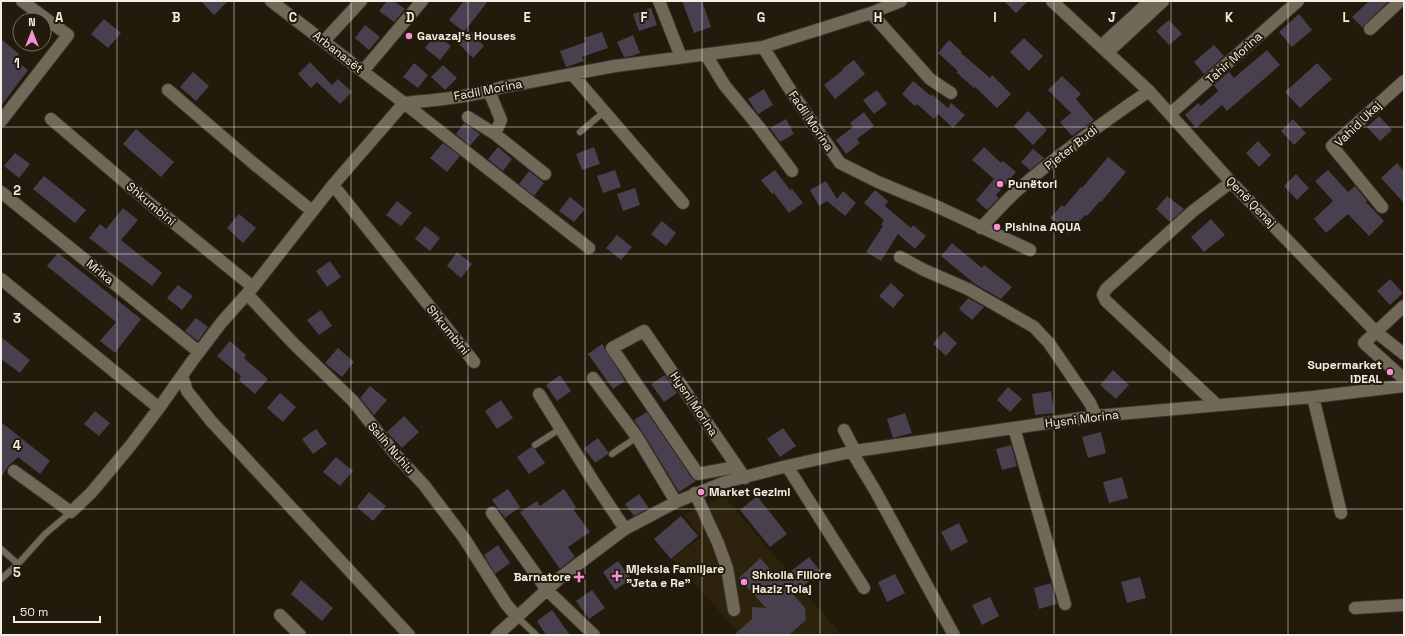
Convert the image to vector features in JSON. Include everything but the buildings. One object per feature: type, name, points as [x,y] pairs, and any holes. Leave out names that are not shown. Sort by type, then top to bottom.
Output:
[{"type":"street","points":[[1,121],[68,34],[22,1]]},
{"type":"street","name":"Arbanasët","points":[[272,1],[589,248]]},
{"type":"street","points":[[324,41],[362,1]]},
{"type":"street","points":[[363,71],[422,1]]},
{"type":"street","points":[[659,1],[681,57]]},
{"type":"street","name":"Fadil Morina","points":[[404,103],[438,100],[490,91],[503,87],[615,66],[763,47],[871,13],[901,1]]},
{"type":"street","name":"Qenë Qenaj","points":[[1052,1],[1149,91],[1231,182],[1376,332],[1404,354]]},
{"type":"street","points":[[1104,49],[1150,1]]},
{"type":"street","points":[[1104,49],[1163,1]]},
{"type":"street","name":"Tahir Morina","points":[[1170,114],[1298,1]]},
{"type":"street","points":[[1370,29],[1400,1]]},
{"type":"street","points":[[871,13],[930,79],[951,93]]},
{"type":"street","name":"Fadil Morina","points":[[763,47],[788,88],[840,163],[878,182],[936,206],[981,228]]},
{"type":"street","points":[[706,55],[725,86],[759,127],[792,171]]},
{"type":"street","points":[[572,74],[683,203]]},
{"type":"street","name":"Vahid Ukaj","points":[[1382,206],[1332,146],[1404,81]]},
{"type":"street","points":[[168,90],[253,163],[312,211]]},
{"type":"street","points":[[490,91],[501,120],[495,134]]},
{"type":"street","name":"Pjeter Budi","points":[[981,228],[1019,189],[1053,161],[1149,91]]},
{"type":"street","points":[[14,471],[71,512],[92,493],[159,408],[221,323],[250,291],[312,211],[404,103]]},
{"type":"street","points":[[468,117],[495,134],[545,174]]},
{"type":"street","name":"Shkumbini","points":[[50,119],[250,291]]},
{"type":"street","points":[[1217,405],[1106,301],[1103,295],[1106,289],[1193,211],[1231,182]]},
{"type":"street","name":"Shkumbini","points":[[334,185],[474,362]]},
{"type":"street","name":"Mrika","points":[[1,192],[199,352]]},
{"type":"street","points":[[981,228],[1030,250]]},
{"type":"street","points":[[900,257],[924,270],[968,289],[1034,327],[1049,343],[1090,403],[1096,416]]},
{"type":"street","points":[[1,279],[159,408]]},
{"type":"street","name":"Salih Nuhiu","points":[[250,291],[293,343],[353,402],[396,455],[424,484],[464,538],[506,604],[517,617]]},
{"type":"street","points":[[1403,387],[1364,343],[1404,306]]},
{"type":"street","name":"Hysni Morina","points":[[644,331],[741,473],[730,468],[698,474],[612,348],[644,331]]},
{"type":"street","points":[[182,376],[187,391],[212,421],[409,635]]},
{"type":"street","points":[[593,378],[637,437],[676,502]]},
{"type":"street","name":"Hysni Morina","points":[[497,635],[561,577],[625,529],[676,502],[724,482],[741,473],[787,466],[853,452],[1096,416],[1313,397],[1403,387]]},
{"type":"street","points":[[539,394],[625,529]]},
{"type":"street","points":[[1313,397],[1341,513]]},
{"type":"street","points":[[1014,428],[1065,604]]},
{"type":"street","points":[[844,430],[853,452],[954,635]]},
{"type":"street","points":[[787,466],[864,588]]},
{"type":"street","points":[[695,493],[718,543],[727,568],[734,610]]},
{"type":"street","points":[[492,513],[514,552],[547,590],[594,635]]},
{"type":"street","points":[[1355,608],[1404,605]]},
{"type":"street","points":[[280,615],[300,635]]},
{"type":"lane","points":[[580,132],[604,112]]},
{"type":"lane","points":[[534,445],[560,429]]},
{"type":"lane","points":[[612,454],[637,437]]},
{"type":"lane","points":[[1,579],[18,564],[45,534],[71,512]]},
{"type":"lane","points":[[1,549],[18,564]]},
{"type":"lane","points":[[517,617],[536,635]]},
{"type":"shaded area","name":"Shkolla Fillore Haziz Tolaj","points":[[724,496],[842,635],[741,635],[672,559],[701,537],[684,515]]},
{"type":"place","name":"Gavazaj's Houses","points":[[409,36]]},
{"type":"place","name":"Punëtori","points":[[1000,184]]},
{"type":"place","name":"Pishina AQUA","points":[[997,227]]},
{"type":"place","name":"Supermarket IDEAL","points":[[1390,372]]},
{"type":"place","name":"Market Gezimi","points":[[701,492]]},
{"type":"place","name":"Mjeksia Familjare \"Jeta e Re\"","points":[[617,576]]},
{"type":"place","name":"Barnatore","points":[[579,577]]},
{"type":"place","name":"Shkolla Fillore Haziz Tolaj","points":[[744,582]]}]
